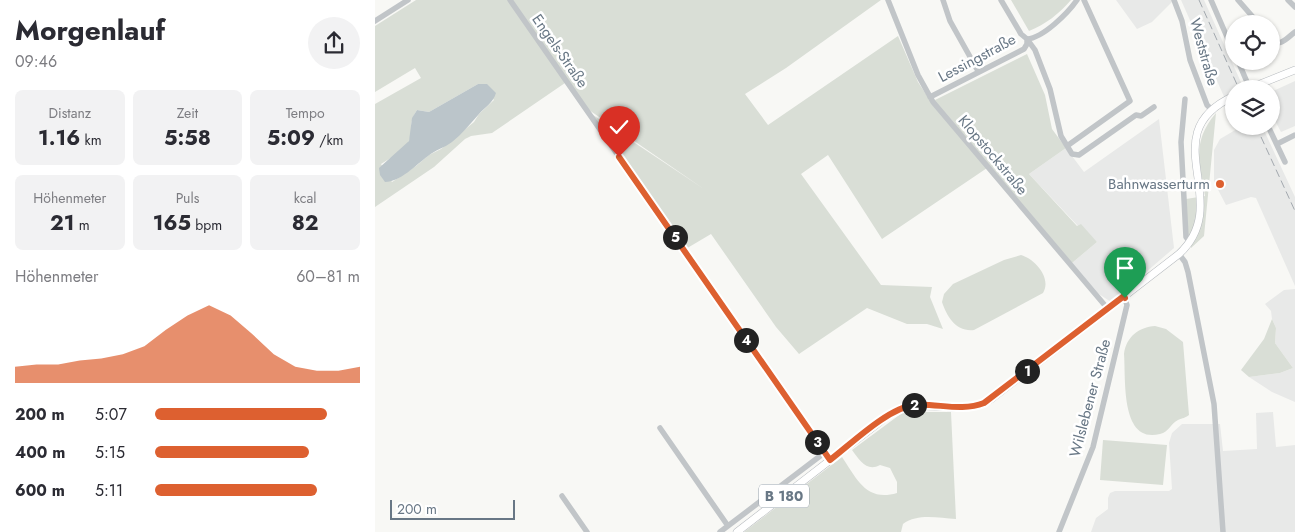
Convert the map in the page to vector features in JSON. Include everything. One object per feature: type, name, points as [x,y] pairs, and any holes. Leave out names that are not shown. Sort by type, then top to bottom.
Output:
[{"type":"main road","points":[[1271,80],[1295,70]]},
{"type":"main road","name":"B 180","points":[[737,532],[899,409],[923,405],[970,407],[984,403],[1179,254],[1190,242],[1198,225],[1201,211],[1195,141],[1200,125],[1211,109],[1225,100]]},
{"type":"street","points":[[375,21],[408,0]]},
{"type":"street","name":"Engels-Straße","points":[[510,0],[830,460]]},
{"type":"street","name":"Klopstockstraße","points":[[888,0],[918,75],[930,97],[988,169],[1108,309]]},
{"type":"street","points":[[943,0],[950,21],[978,71]]},
{"type":"street","points":[[1001,0],[1021,34],[1027,38],[1043,70],[1053,100],[1061,136],[1072,154],[1079,155],[1136,115],[1141,116],[1154,107]]},
{"type":"street","name":"Lessingstraße","points":[[930,97],[1024,49],[1027,44],[1027,38],[1039,34],[1055,23],[1077,0]]},
{"type":"street","points":[[1067,146],[1130,101],[1084,0]]},
{"type":"street","name":"Weststraße","points":[[1174,0],[1182,21],[1190,60],[1207,105],[1211,109]]},
{"type":"street","points":[[1211,0],[1225,32]]},
{"type":"street","points":[[1238,0],[1251,15]]},
{"type":"street","points":[[1289,0],[1295,7]]},
{"type":"street","points":[[1280,43],[1295,32]]},
{"type":"street","points":[[1185,99],[1181,142],[1186,237],[1190,242]]},
{"type":"street","points":[[1272,135],[1285,162]]},
{"type":"street","points":[[1277,144],[1295,135]]},
{"type":"street","points":[[1179,254],[1185,262],[1213,404],[1223,532]]},
{"type":"street","name":"Wilslebener Straße","points":[[1059,532],[1097,434],[1127,305],[1124,296]]},
{"type":"street","points":[[660,428],[728,526]]},
{"type":"street","points":[[720,532],[824,453]]},
{"type":"street","points":[[562,496],[587,532]]},
{"type":"shaded area","points":[[416,0],[881,0],[786,68],[745,94],[768,125],[898,36],[918,82],[931,102],[1027,54],[1045,95],[1052,129],[1066,148],[1029,174],[1077,226],[1081,224],[1097,242],[1072,263],[990,166],[882,239],[828,155],[801,174],[881,285],[932,287],[930,297],[943,329],[927,324],[907,324],[867,308],[799,354],[776,327],[711,234],[684,250],[587,111],[704,189],[589,110],[565,83],[492,133],[471,136],[465,139],[434,167],[375,207],[375,104],[421,78],[415,68],[375,92],[375,26]],"holes":[[[478,84],[494,100],[479,114],[474,122],[441,149],[429,155],[392,182],[381,164],[407,145],[412,120],[417,110],[429,112]]]},
{"type":"shaded area","points":[[1011,0],[1071,0],[1052,18],[1029,31]]},
{"type":"shaded area","points":[[1116,0],[1173,1],[1152,22],[1137,29]]},
{"type":"shaded area","points":[[1181,0],[1204,0],[1225,47],[1225,70],[1235,70],[1240,80],[1225,80],[1225,99]]},
{"type":"shaded area","points":[[1295,81],[1295,126],[1281,132],[1280,130],[1280,88]]},
{"type":"shaded area","points":[[478,84],[487,84],[496,93],[491,102],[463,132],[452,142],[431,154],[402,176],[385,182],[380,175],[379,168],[409,141],[412,118],[417,110],[429,112]]},
{"type":"shaded area","points":[[1216,113],[1204,236],[1191,248],[1191,238],[1187,236],[1186,199],[1205,196],[1199,152],[1200,143],[1208,123]]},
{"type":"shaded area","points":[[1159,119],[1174,248],[1111,302],[1099,294],[1072,263],[1097,242],[1078,226],[1029,174],[1066,148],[1084,172]]},
{"type":"shaded area","points":[[1227,135],[1266,135],[1295,197],[1295,286],[1256,198],[1251,197],[1226,205],[1214,182],[1214,150],[1220,139]]},
{"type":"shaded area","points":[[1021,255],[1032,261],[1044,275],[1045,287],[1043,293],[974,330],[962,329],[957,326],[950,318],[942,302],[944,294],[953,284],[1004,260]]},
{"type":"shaded area","points":[[1295,289],[1295,402],[1272,392],[1249,377],[1280,373],[1293,368],[1275,343],[1276,328],[1271,311],[1265,304],[1284,290]]},
{"type":"shaded area","points":[[1272,319],[1276,328],[1275,343],[1293,368],[1280,373],[1249,377],[1241,370],[1264,339]]},
{"type":"shaded area","points":[[1155,326],[1166,329],[1183,342],[1189,415],[1176,421],[1163,433],[1147,434],[1138,429],[1132,420],[1128,407],[1124,354],[1127,343],[1134,334],[1144,328]]},
{"type":"shaded area","points":[[951,412],[956,519],[915,518],[903,524],[901,532],[744,532],[842,457],[863,487],[877,494],[897,493],[897,482],[890,468],[880,465],[875,467],[868,466],[852,450],[902,413]]},
{"type":"shaded area","points":[[1273,412],[1276,447],[1295,445],[1295,532],[1091,532],[1096,518],[1108,509],[1110,493],[1115,491],[1169,491],[1172,489],[1169,443],[1172,433],[1182,424],[1220,424],[1223,451],[1257,449],[1256,413]]},
{"type":"shaded area","points":[[1103,440],[1167,445],[1163,485],[1100,480]]},
{"type":"railway","points":[[1199,0],[1235,80]]},
{"type":"railway","points":[[1260,135],[1295,211]]},
{"type":"place","name":"Bahnwasserturm","points":[[1220,184]]},
{"type":"route","points":[[619,157],[830,460],[899,409],[923,405],[965,408],[981,405],[1006,388],[1124,296],[1125,298]]}]
